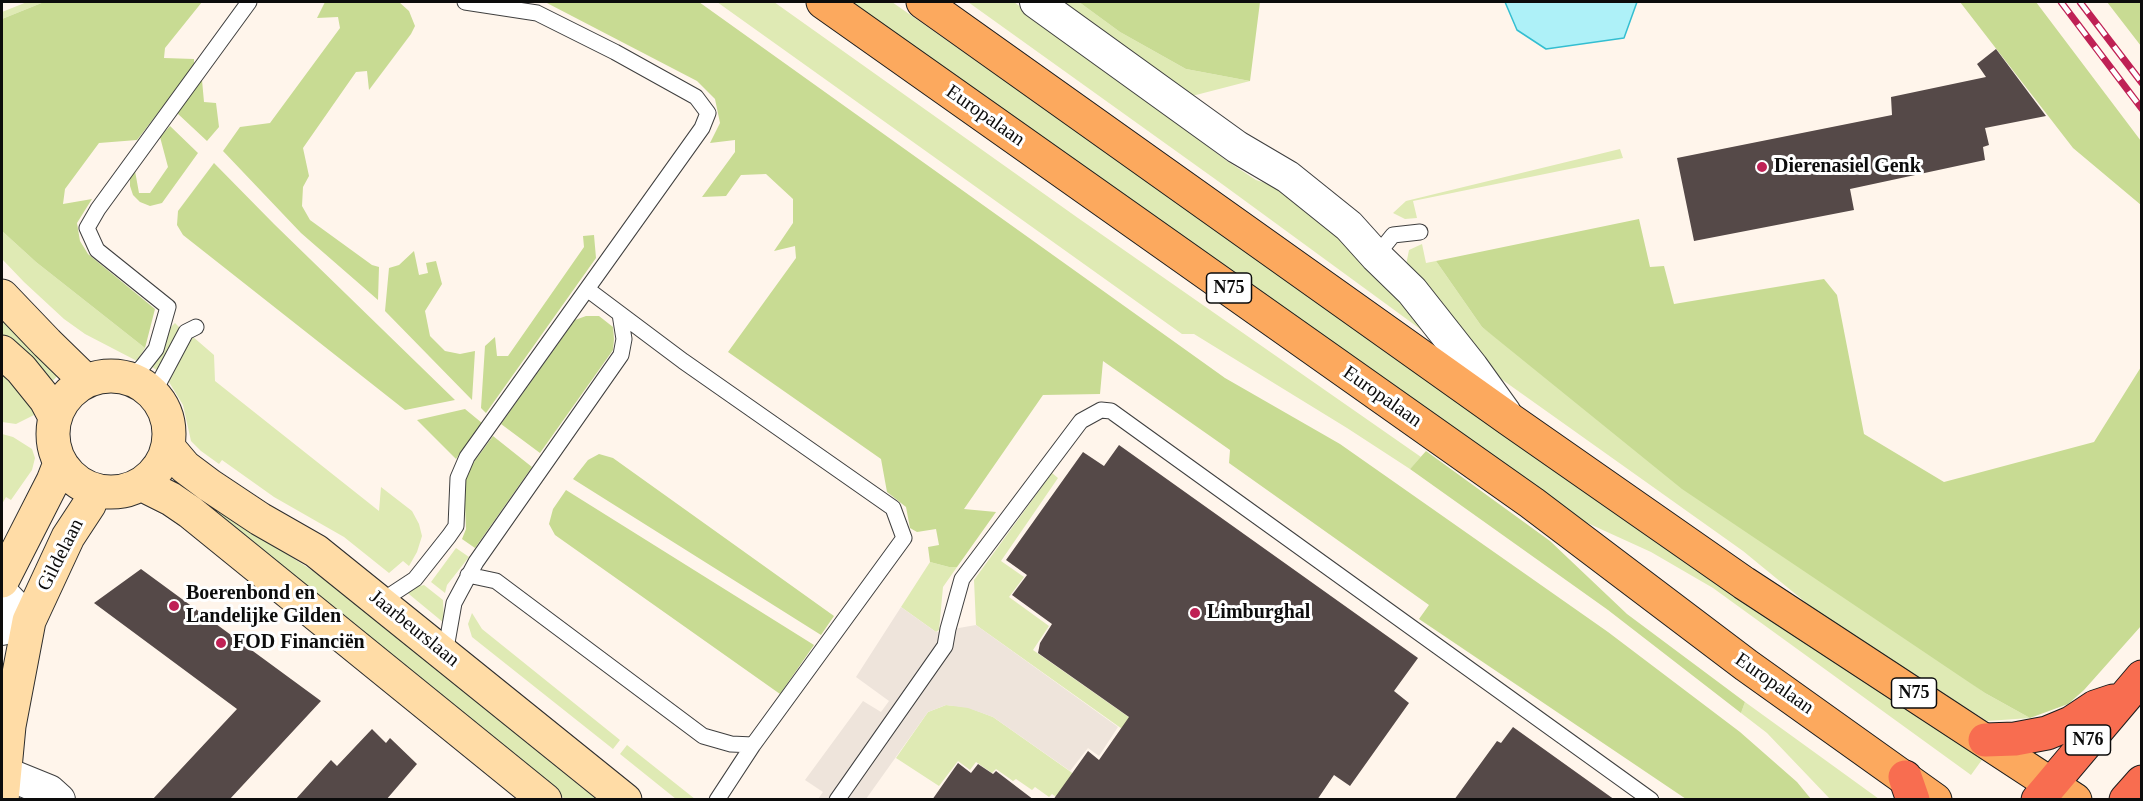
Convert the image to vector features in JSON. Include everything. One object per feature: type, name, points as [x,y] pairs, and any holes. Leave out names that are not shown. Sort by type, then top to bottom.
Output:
[{"type":"highway","points":[[1985,740],[2015,739],[2048,733],[2071,723],[2134,686]]},
{"type":"highway","name":"N76","points":[[2055,794],[2134,686]]},
{"type":"highway","points":[[2126,800],[2142,782]]},
{"type":"main road","name":"Europalaan","points":[[824,2],[1532,503],[1909,788],[1935,800]]},
{"type":"main road","name":"N75","points":[[924,2],[1509,419],[1744,583],[1985,740],[2055,794]]},
{"type":"main road","points":[[2,296],[86,381]]},
{"type":"main road","points":[[2,352],[21,369],[46,400],[55,417]]},
{"type":"main road","points":[[115,376],[141,386],[161,406],[167,419],[168,447],[162,462],[141,484],[126,490],[110,492],[95,490],[81,484],[69,475],[60,463],[53,445],[55,417],[62,402],[72,390],[86,381],[100,377],[115,376]]},
{"type":"main road","name":"Jaarbeurslaan","points":[[168,447],[185,467],[209,485],[260,519],[316,551],[625,800]]},
{"type":"main road","name":"Gildelaan","points":[[2,581],[60,463]]},
{"type":"main road","points":[[141,484],[171,499],[190,512],[545,800]]},
{"type":"main road","name":"Gildelaan","points":[[3,785],[15,625],[95,490]]},
{"type":"street","points":[[1036,2],[1237,147],[1288,177],[1349,226],[1412,291],[1472,367],[1509,419]]},
{"type":"street","name":"Gildelaan","points":[[2,593],[15,625]]},
{"type":"street","points":[[3,785],[16,778],[49,791],[59,800]]},
{"type":"lane","points":[[141,386],[142,367],[156,349],[168,307],[97,250],[87,228],[98,209],[249,2]]},
{"type":"lane","points":[[380,602],[415,579],[456,526],[458,478],[467,457],[702,128],[708,113],[696,97],[615,52],[537,13],[465,2]]},
{"type":"lane","points":[[1376,256],[1393,235],[1420,232]]},
{"type":"lane","points":[[587,289],[893,508],[904,538],[753,745],[717,800]]},
{"type":"lane","points":[[445,654],[454,603],[468,576],[621,355],[624,339],[620,314]]},
{"type":"lane","points":[[141,386],[186,332],[196,327]]},
{"type":"lane","points":[[837,800],[945,646],[962,579],[1081,421],[1101,410],[1111,411],[1651,800]]},
{"type":"lane","points":[[468,576],[496,581],[703,736],[731,744],[753,745]]},
{"type":"green space","points":[[27,2],[44,2],[2,19],[2,12]]},
{"type":"green space","points":[[44,2],[202,2],[165,48],[164,58],[194,59],[194,66],[137,140],[99,143],[65,189],[63,204],[92,199],[77,223],[80,241],[88,254],[155,309],[145,348],[36,262],[2,231],[2,19]]},
{"type":"green space","points":[[325,2],[399,2],[409,11],[415,26],[369,90],[367,71],[356,72],[303,148],[309,176],[303,187],[302,206],[310,220],[372,265],[379,267],[378,300],[301,233],[223,151],[240,127],[270,123],[340,28],[338,17],[317,18]]},
{"type":"green space","points":[[545,2],[699,2],[1225,378],[1340,444],[1608,632],[1740,732],[1797,782],[1811,799],[1686,799],[1419,619],[1429,605],[1229,463],[1230,450],[1103,361],[1100,394],[1043,395],[964,509],[996,512],[957,567],[930,562],[928,547],[939,545],[936,529],[917,532],[910,528],[906,507],[887,492],[881,459],[728,352],[796,258],[795,246],[774,251],[793,223],[793,199],[766,174],[741,175],[726,196],[702,197],[735,152],[735,140],[710,143],[720,123],[715,99],[697,81]]},
{"type":"green space","points":[[717,2],[774,2],[1078,218],[1421,457],[1410,469],[1194,334],[1182,334]]},
{"type":"green space","points":[[851,2],[892,2],[1316,299],[1984,757],[1971,775],[1713,588],[1651,552],[1583,521]]},
{"type":"green space","points":[[968,2],[1014,2],[1227,161],[1256,180],[1271,185],[1298,200],[1377,273],[1428,329],[1423,331]]},
{"type":"green space","points":[[1061,2],[1079,2],[1120,32],[1186,69],[1250,81],[1192,96]]},
{"type":"green space","points":[[1079,2],[1260,2],[1250,81],[1186,69],[1120,32]]},
{"type":"green space","points":[[1960,2],[2036,2],[2141,141],[2141,205],[2073,148]]},
{"type":"green space","points":[[2107,2],[2141,2],[2141,46]]},
{"type":"green space","points":[[202,80],[204,102],[216,103],[219,127],[207,141],[177,113]]},
{"type":"green space","points":[[170,126],[198,153],[162,203],[150,206],[140,202],[133,195],[130,178],[135,171],[139,193],[150,193],[168,167],[160,137]]},
{"type":"green space","points":[[1620,149],[1623,158],[1413,201],[1417,218],[1405,219],[1393,213],[1406,201]]},
{"type":"green space","points":[[214,163],[455,400],[405,410],[183,235],[177,225],[178,211]]},
{"type":"green space","points":[[1639,219],[1650,267],[1664,266],[1674,304],[1824,279],[1837,295],[1864,434],[1944,482],[2094,442],[2141,367],[2141,626],[2084,690],[2068,704],[2030,718],[1985,693],[1682,489],[1482,327],[1436,261]]},
{"type":"green space","points":[[2,231],[36,262],[145,348],[137,361],[85,334],[64,319],[24,282],[2,259]]},
{"type":"green space","points":[[594,235],[596,258],[486,413],[481,408],[485,346],[495,337],[497,356],[508,356],[584,247],[583,236]]},
{"type":"green space","points":[[1422,244],[1426,263],[1436,261],[1482,327],[1985,693],[2030,718],[1987,721],[1826,619],[1743,551],[1497,376],[1475,356],[1450,313],[1406,265],[1409,250]]},
{"type":"green space","points":[[414,251],[419,275],[428,273],[426,263],[436,261],[442,284],[425,311],[430,336],[445,351],[460,354],[475,351],[472,400],[385,311],[389,268],[399,265]]},
{"type":"green space","points":[[2,316],[63,370],[48,386],[2,340]]},
{"type":"green space","points":[[586,316],[599,316],[613,327],[613,350],[540,453],[501,424],[575,320]]},
{"type":"green space","points":[[175,323],[181,329],[159,372],[151,366],[167,331]]},
{"type":"green space","points":[[192,336],[214,355],[215,381],[379,511],[381,487],[412,511],[422,536],[409,566],[403,561],[389,573],[344,537],[274,497],[222,460],[219,464],[191,441],[183,405],[169,382]]},
{"type":"green space","points":[[2,365],[38,402],[34,415],[16,424],[2,422]]},
{"type":"green space","points":[[465,409],[482,423],[456,459],[417,420]]},
{"type":"green space","points":[[2,434],[13,437],[32,449],[35,458],[32,470],[11,500],[6,497],[2,504]]},
{"type":"green space","points":[[493,436],[532,467],[475,548],[462,539],[466,529],[464,482],[471,466]]},
{"type":"green space","points":[[1426,451],[1550,541],[1627,614],[1745,702],[1741,713],[1608,610],[1410,469]]},
{"type":"green space","points":[[599,454],[613,458],[834,616],[821,635],[573,479],[588,460]]},
{"type":"green space","points":[[1052,473],[1058,478],[1001,561],[1024,577],[1009,597],[1049,626],[1033,650],[1140,725],[1132,736],[976,625],[974,580]]},
{"type":"green space","points":[[566,490],[814,645],[780,694],[555,535],[549,524],[553,509]]},
{"type":"green space","points":[[208,495],[275,538],[282,551],[316,573],[598,799],[565,799],[279,568],[198,509]]},
{"type":"green space","points":[[456,548],[469,557],[447,585],[445,593],[431,582]]},
{"type":"green space","points":[[930,562],[957,567],[943,587],[939,630],[936,632],[901,607]]},
{"type":"green space","points":[[424,585],[443,600],[444,623],[404,590]]},
{"type":"green space","points":[[472,613],[482,629],[620,740],[613,749],[472,637],[468,624]]},
{"type":"green space","points":[[1745,702],[1879,799],[1830,799],[1767,733],[1741,713]]},
{"type":"green space","points":[[946,705],[967,707],[993,717],[1095,789],[1059,799],[1052,794],[1049,797],[1035,787],[1032,790],[1016,779],[1013,781],[996,769],[992,773],[976,762],[970,770],[958,761],[939,786],[896,758],[928,712]]},
{"type":"green space","points":[[627,745],[695,799],[676,799],[620,754]]},
{"type":"shaded area","points":[[901,607],[936,632],[976,625],[1118,727],[1099,756],[1088,748],[1070,771],[993,717],[968,708],[946,705],[928,712],[866,799],[818,799],[823,792],[805,780],[863,701],[881,712],[889,701],[856,677]]},
{"type":"water","points":[[1505,2],[1637,2],[1624,38],[1546,49],[1517,30]]},
{"type":"building","name":"Dierenasiel Genk","points":[[1996,49],[2046,116],[1985,128],[1989,145],[1983,147],[1985,160],[1850,189],[1854,210],[1694,241],[1677,158],[1892,115],[1891,97],[1986,77],[1977,64]]},
{"type":"building","name":"Limburghal","points":[[1119,445],[1418,658],[1394,691],[1409,703],[1350,786],[1334,775],[1317,800],[1053,800],[1088,751],[1099,760],[1129,717],[1038,653],[1040,643],[1052,624],[1012,595],[1027,575],[1006,560],[1083,452],[1104,466]]},
{"type":"building","points":[[141,569],[321,701],[229,800],[152,800],[237,709],[94,603]]},
{"type":"building","points":[[1513,727],[1615,800],[1454,800],[1497,741],[1501,743]]},
{"type":"building","points":[[372,729],[386,743],[390,738],[417,764],[386,800],[295,800],[331,760],[337,766]]},
{"type":"building","points":[[958,763],[971,773],[978,764],[993,774],[996,771],[1034,800],[932,800]]},
{"type":"railway","points":[[2061,2],[2142,109]]},
{"type":"railway","points":[[2080,2],[2142,83]]},
{"type":"place","name":"Dierenasiel Genk","points":[[1762,167]]},
{"type":"place","name":"Boerenbond en Landelijke Gilden","points":[[174,606]]},
{"type":"place","name":"Limburghal","points":[[1195,613]]},
{"type":"place","name":"FOD Financiën","points":[[221,643]]}]
